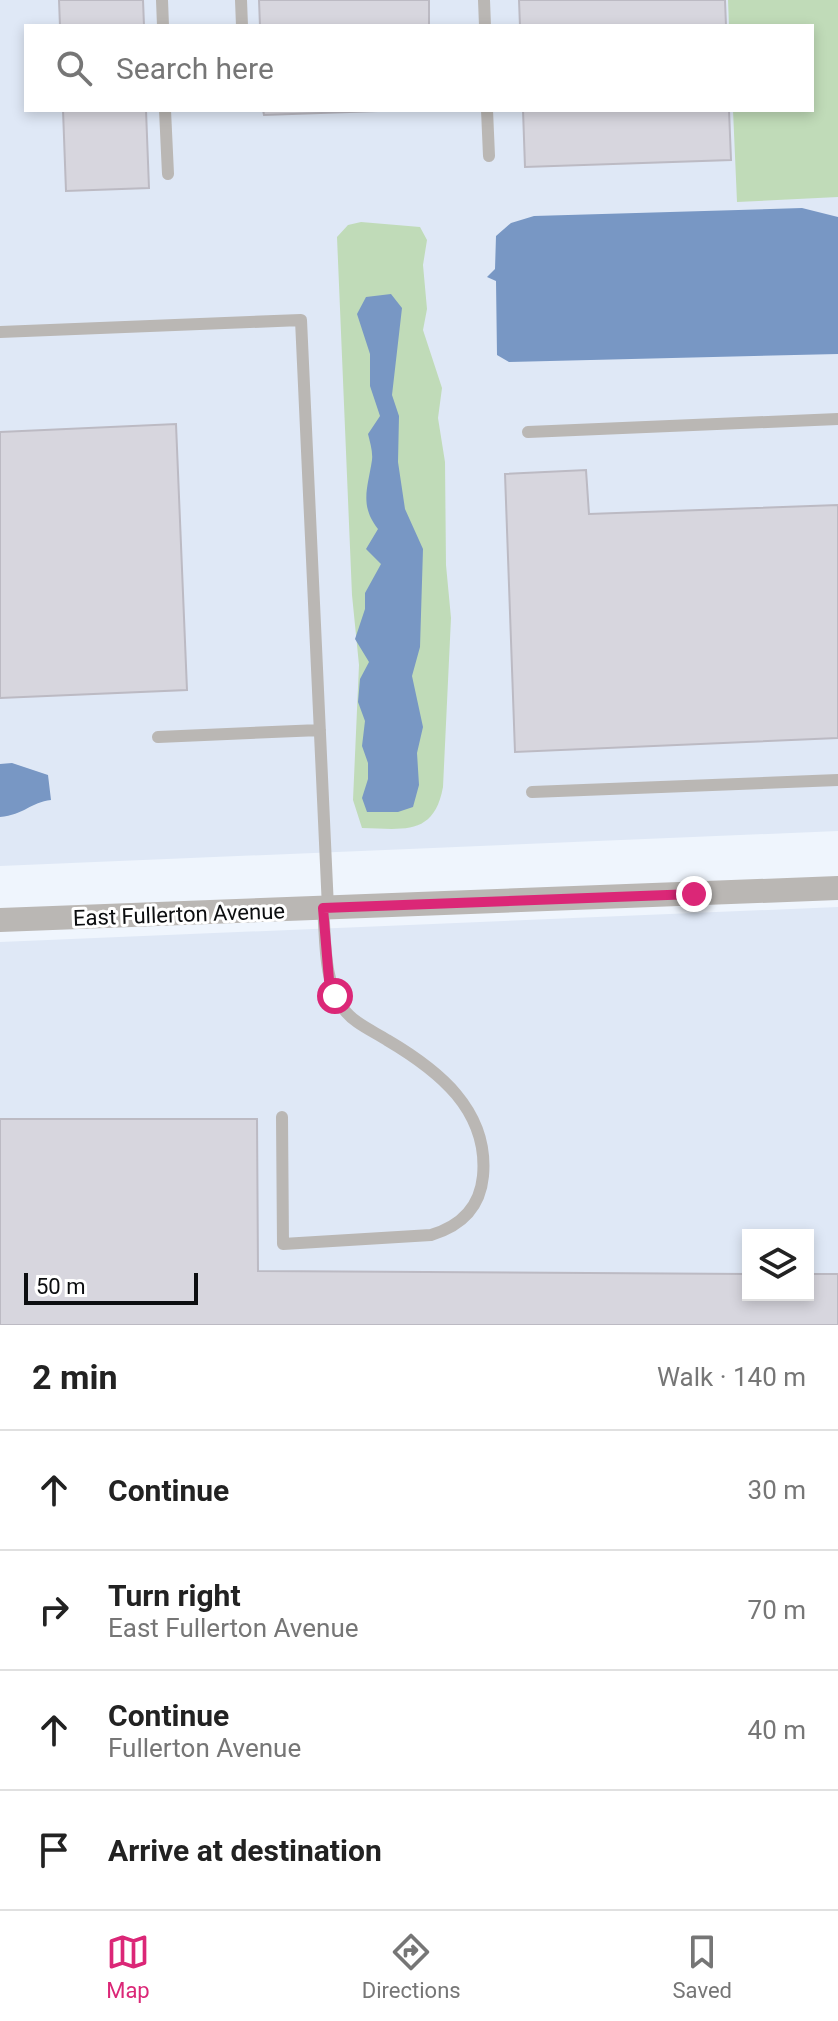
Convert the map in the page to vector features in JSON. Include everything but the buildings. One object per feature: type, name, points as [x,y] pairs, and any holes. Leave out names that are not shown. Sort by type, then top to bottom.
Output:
[{"type":"street","name":"East Fullerton Avenue","points":[[0,920],[838,888]]},
{"type":"lane","points":[[162,0],[163,24]]},
{"type":"lane","points":[[241,0],[242,24]]},
{"type":"lane","points":[[484,0],[485,24]]},
{"type":"lane","points":[[165,112],[168,174]]},
{"type":"lane","points":[[487,112],[489,156]]},
{"type":"lane","points":[[0,332],[301,320],[329,980],[345,1011],[359,1023],[430,1066],[466,1106],[479,1133],[484,1166],[481,1192],[468,1215],[448,1230],[431,1235],[283,1244],[282,1117]]},
{"type":"lane","points":[[528,432],[838,419]]},
{"type":"lane","points":[[158,737],[320,730]]},
{"type":"lane","points":[[532,792],[838,780]]},
{"type":"shaded area","points":[[0,0],[838,0],[838,831],[0,866]]},
{"type":"shaded area","points":[[838,907],[838,1325],[0,1325],[0,942]]},
{"type":"green space","points":[[728,0],[838,0],[838,197],[737,202],[733,112],[814,112],[814,24],[729,24]]},
{"type":"green space","points":[[361,222],[420,227],[427,240],[423,265],[427,309],[423,330],[442,388],[438,418],[445,462],[446,565],[451,618],[443,787],[439,803],[424,822],[391,829],[362,828],[353,800],[359,665],[352,595],[337,237],[348,225]]},
{"type":"water","points":[[802,208],[838,217],[838,354],[509,362],[497,355],[496,281],[487,277],[495,269],[496,236],[511,223],[534,216]]},
{"type":"water","points":[[391,294],[402,308],[392,395],[399,416],[398,462],[405,509],[423,549],[420,647],[412,676],[423,727],[417,753],[419,785],[413,807],[398,812],[367,812],[362,798],[368,779],[368,763],[362,746],[365,721],[358,702],[360,679],[369,662],[355,639],[365,609],[365,593],[381,564],[366,549],[378,529],[367,504],[372,457],[368,434],[380,416],[370,386],[370,354],[357,314],[366,297]]},
{"type":"water","points":[[12,763],[48,775],[51,800],[0,817],[0,764]]},
{"type":"route","points":[[335,996],[329,980],[323,908],[694,894]]}]
